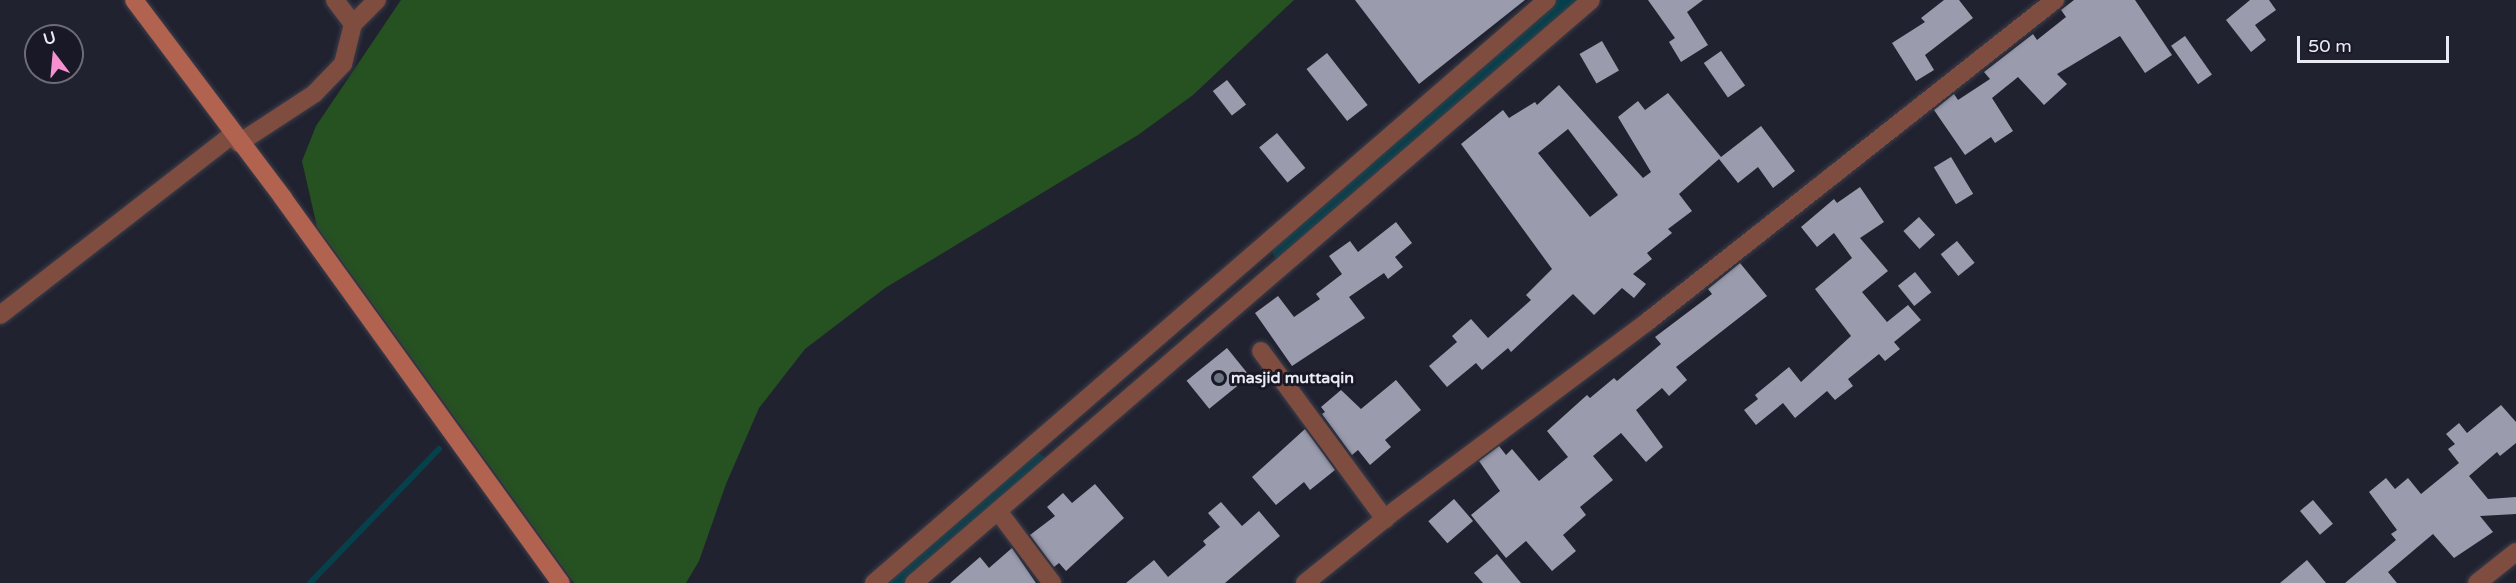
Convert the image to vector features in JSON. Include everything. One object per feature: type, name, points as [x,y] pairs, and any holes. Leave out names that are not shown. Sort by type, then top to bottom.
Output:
[{"type":"street","points":[[134,0],[283,198],[561,583]]},
{"type":"street","points":[[335,0],[353,24]]},
{"type":"street","points":[[0,315],[238,141],[333,78],[350,48],[353,24],[377,0]]},
{"type":"street","points":[[874,583],[1547,0]]},
{"type":"street","points":[[914,583],[1591,0]]},
{"type":"street","points":[[1305,583],[1385,519],[1647,322],[2055,0]]},
{"type":"street","points":[[1261,351],[1385,519]]},
{"type":"street","points":[[998,511],[1052,583]]},
{"type":"street","points":[[2477,583],[2516,552]]},
{"type":"green space","points":[[401,0],[1294,0],[1193,95],[1138,135],[885,288],[805,349],[759,408],[726,484],[699,561],[686,583],[574,583],[317,227],[302,161],[316,126]]},
{"type":"building","points":[[1355,0],[1525,0],[1419,84]]},
{"type":"building","points":[[1648,0],[1703,0],[1687,12],[1708,45],[1681,62],[1669,42],[1675,38]]},
{"type":"building","points":[[1944,0],[1959,0],[1973,18],[1925,55],[1934,70],[1916,81],[1892,43],[1925,22],[1921,18]]},
{"type":"building","points":[[2074,0],[2135,0],[2172,55],[2145,73],[2120,36],[2057,74],[2067,84],[2044,105],[2018,77],[1992,98],[2013,131],[1995,143],[1991,137],[1965,155],[1934,110],[1954,94],[1958,100],[1990,79],[1984,72],[2033,34],[2037,40],[2066,17],[2061,10]]},
{"type":"building","points":[[2250,0],[2269,0],[2276,10],[2255,25],[2266,40],[2251,52],[2226,20]]},
{"type":"building","points":[[2185,36],[2212,75],[2198,84],[2171,46]]},
{"type":"building","points":[[1602,41],[1619,70],[1596,83],[1579,54]]},
{"type":"building","points":[[1721,51],[1745,85],[1728,97],[1704,63]]},
{"type":"building","points":[[1327,53],[1368,105],[1347,121],[1307,69]]},
{"type":"building","points":[[1227,80],[1246,104],[1232,116],[1213,91]]},
{"type":"building","points":[[1559,85],[1643,178],[1651,172],[1618,117],[1638,101],[1645,110],[1668,93],[1721,157],[1761,126],[1795,171],[1773,188],[1758,167],[1738,183],[1719,159],[1679,194],[1692,211],[1668,229],[1672,233],[1647,253],[1652,259],[1633,274],[1646,284],[1634,298],[1622,288],[1594,315],[1573,294],[1511,352],[1508,348],[1482,370],[1476,363],[1447,387],[1429,366],[1457,342],[1452,336],[1471,319],[1488,338],[1531,300],[1526,295],[1552,269],[1461,144],[1503,110],[1509,118],[1535,102],[1537,105]],"holes":[[[1568,129],[1618,195],[1590,217],[1538,153]]]},
{"type":"building","points":[[1277,133],[1305,168],[1287,182],[1259,147]]},
{"type":"building","points":[[1951,157],[1973,194],[1956,204],[1934,167]]},
{"type":"building","points":[[1860,187],[1884,222],[1860,238],[1888,271],[1862,292],[1887,322],[1908,305],[1921,320],[1894,342],[1900,349],[1885,361],[1879,354],[1848,379],[1853,386],[1835,400],[1827,391],[1795,418],[1783,403],[1756,425],[1744,410],[1758,399],[1755,395],[1789,367],[1801,382],[1851,336],[1815,289],[1852,258],[1834,233],[1817,247],[1801,227],[1834,199],[1837,203]]},
{"type":"building","points":[[1919,217],[1935,235],[1919,249],[1903,231]]},
{"type":"building","points":[[1396,222],[1412,243],[1395,257],[1403,267],[1388,279],[1384,273],[1349,297],[1365,318],[1292,366],[1255,313],[1278,296],[1294,317],[1320,299],[1316,294],[1342,274],[1329,256],[1350,241],[1358,252]]},
{"type":"building","points":[[1957,241],[1975,263],[1958,276],[1941,254]]},
{"type":"building","points":[[1740,263],[1767,296],[1676,367],[1687,380],[1669,396],[1662,388],[1636,410],[1663,447],[1646,462],[1621,433],[1593,456],[1613,480],[1580,507],[1586,515],[1563,535],[1576,551],[1552,571],[1526,541],[1506,558],[1471,515],[1500,491],[1479,461],[1499,446],[1506,455],[1512,449],[1539,481],[1568,457],[1547,431],[1587,395],[1590,398],[1614,378],[1617,381],[1661,344],[1655,337],[1712,294],[1708,289]]},
{"type":"building","points":[[1915,272],[1931,292],[1914,306],[1898,286]]},
{"type":"building","name":"masjid muttaqin","points":[[1227,348],[1250,376],[1209,409],[1187,381]]},
{"type":"building","points":[[1396,380],[1421,410],[1385,440],[1391,447],[1370,465],[1358,450],[1352,455],[1322,414],[1325,412],[1321,407],[1341,390],[1361,409]]},
{"type":"building","points":[[2501,405],[2516,422],[2516,443],[2500,456],[2497,452],[2469,476],[2488,499],[2516,497],[2516,514],[2480,516],[2493,532],[2454,558],[2433,534],[2388,572],[2397,583],[2345,583],[2396,540],[2391,534],[2397,530],[2369,492],[2386,478],[2395,489],[2408,478],[2421,494],[2459,463],[2448,449],[2455,444],[2446,434],[2459,423],[2467,433]]},
{"type":"building","points":[[1305,429],[1335,470],[1310,490],[1304,482],[1276,505],[1252,477]]},
{"type":"building","points":[[1095,484],[1124,518],[1066,571],[1059,563],[1054,567],[1030,535],[1055,516],[1047,507],[1063,493],[1072,503]]},
{"type":"building","points":[[1454,499],[1473,521],[1447,543],[1428,521]]},
{"type":"building","points":[[2313,500],[2333,524],[2320,535],[2300,511]]},
{"type":"building","points":[[1221,502],[1242,526],[1259,511],[1280,536],[1225,583],[1126,583],[1154,560],[1168,577],[1206,545],[1203,541],[1220,527],[1208,513]]},
{"type":"building","points":[[1012,548],[1036,583],[950,583],[980,557],[989,568]]},
{"type":"building","points":[[1497,554],[1521,583],[1483,583],[1474,573]]},
{"type":"building","points":[[2307,560],[2326,583],[2280,583]]},
{"type":"waterway","points":[[1290,248],[1570,0]]},
{"type":"waterway","points":[[310,583],[439,449]]},
{"type":"waterway","points":[[897,583],[1032,470]]},
{"type":"place","name":"masjid muttaqin","points":[[1219,378]]}]
